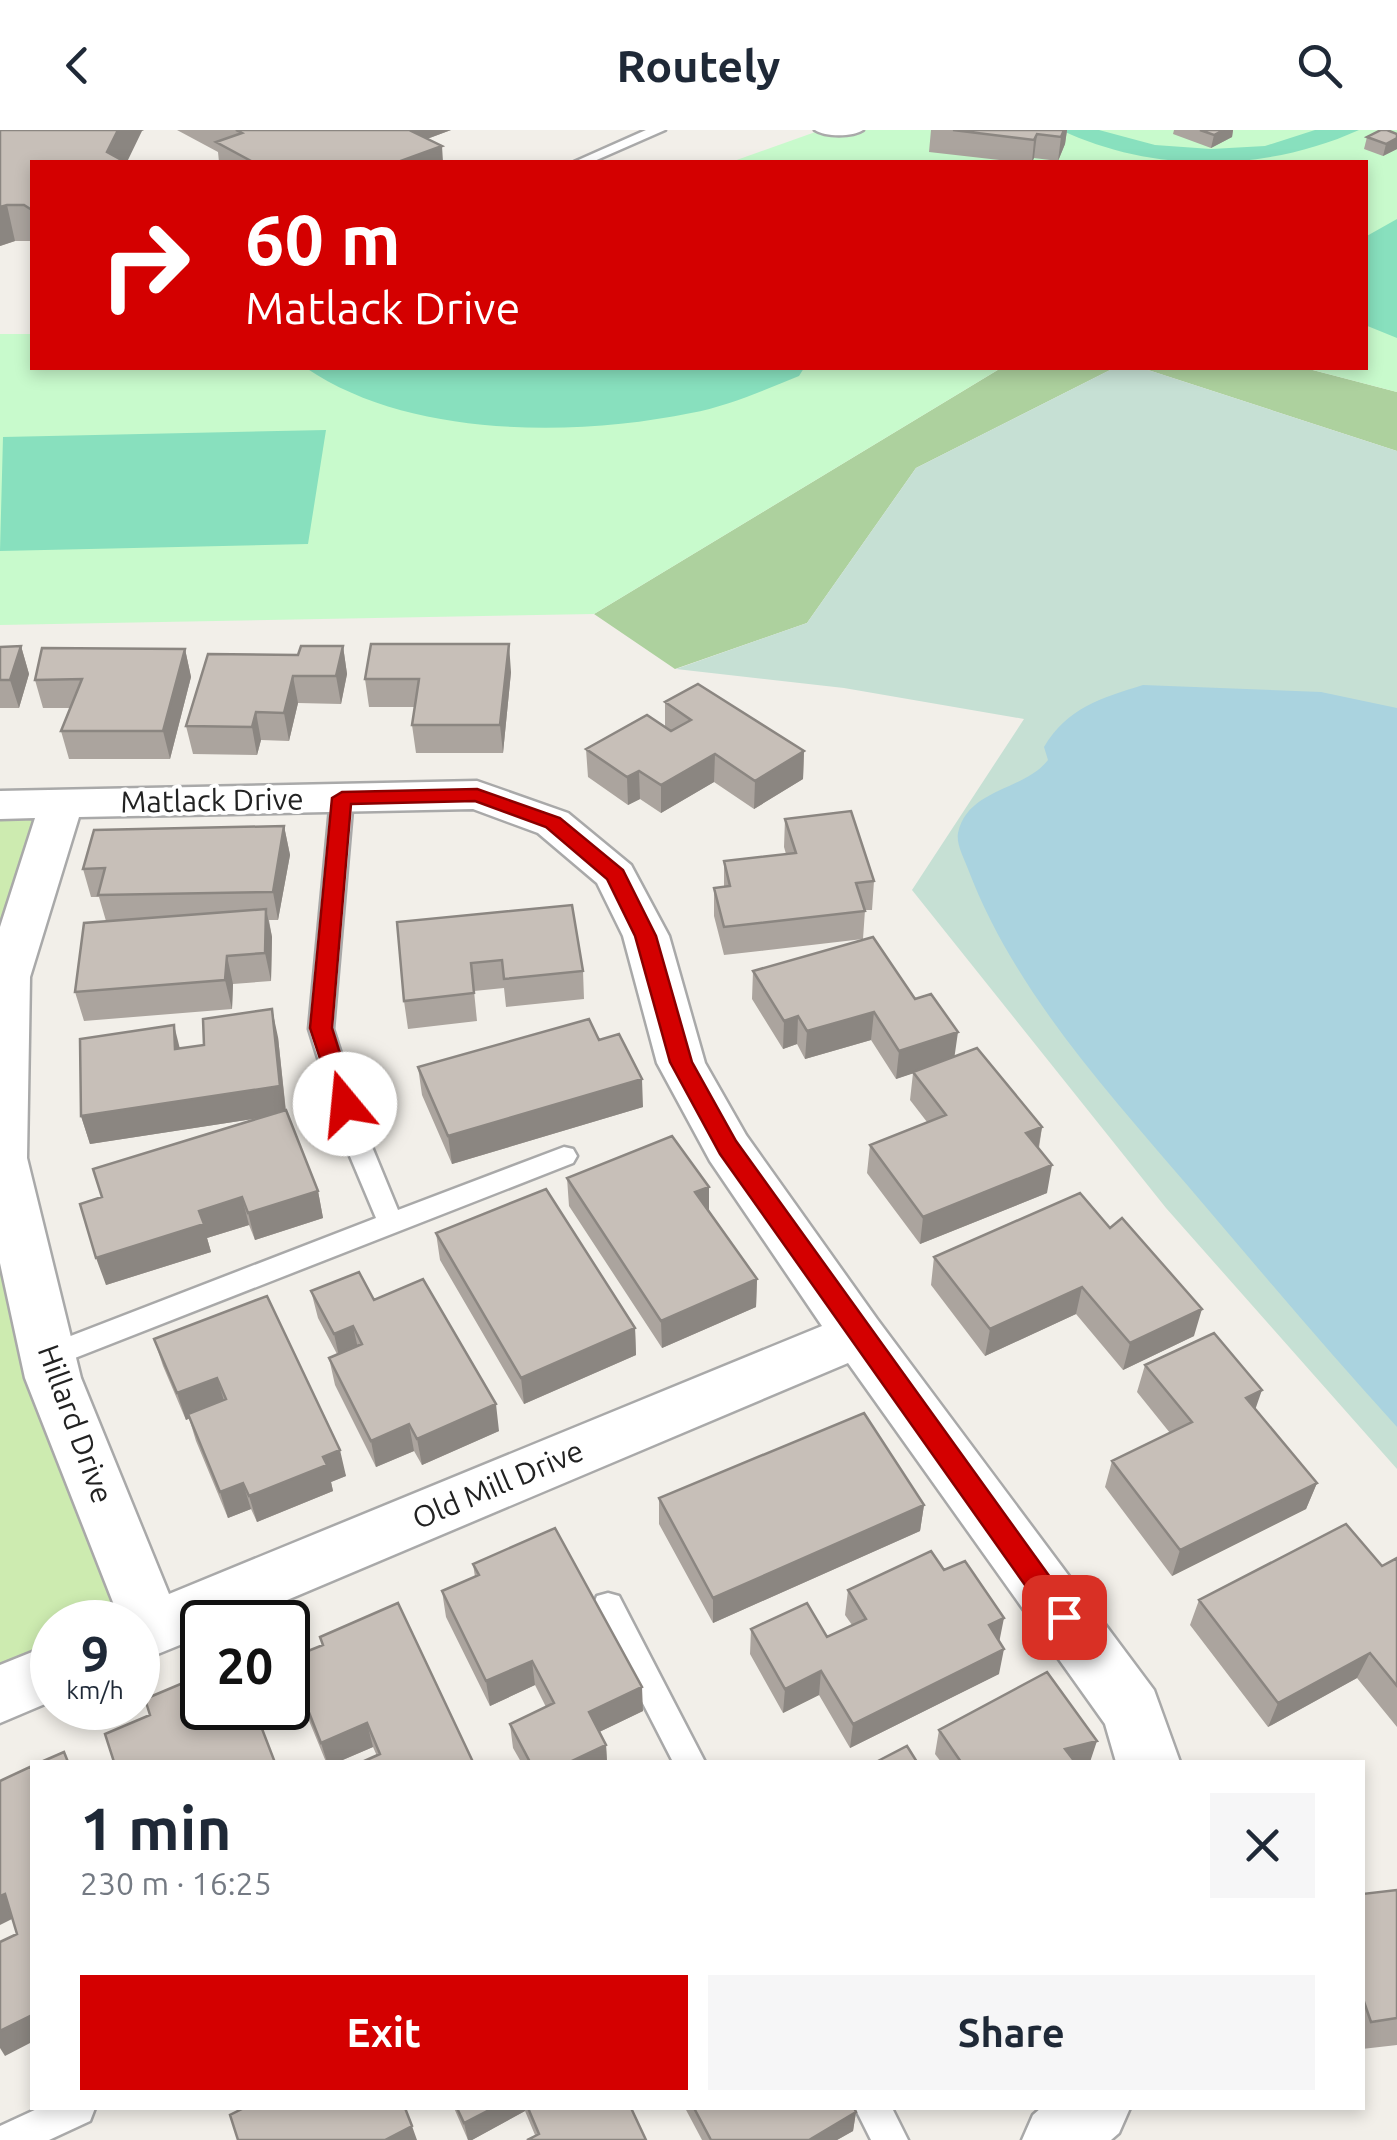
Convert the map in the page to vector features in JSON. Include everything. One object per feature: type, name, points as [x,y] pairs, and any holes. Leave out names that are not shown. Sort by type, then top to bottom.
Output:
[{"type":"street","name":"Matlack Drive","points":[[0,805],[477,795],[553,822],[616,875],[646,936],[681,1062],[728,1148],[858,1335],[1132,1711],[1147,1760]]},
{"type":"street","name":"Hillard Drive","points":[[61,804],[6,977],[2,1158],[47,1356],[134,1600]]},
{"type":"street","name":"Old Mill Drive","points":[[160,1626],[858,1335]]},
{"type":"street","points":[[0,1694],[30,1681]]},
{"type":"street","points":[[1058,2140],[1092,2110]]},
{"type":"lane","points":[[586,160],[658,130]]},
{"type":"lane","points":[[822,130],[856,130]]},
{"type":"lane","points":[[342,798],[321,1028],[357,1142],[392,1225]]},
{"type":"lane","points":[[47,1356],[564,1156]]},
{"type":"lane","points":[[608,1606],[687,1760]]},
{"type":"lane","points":[[10,2140],[73,2110]]},
{"type":"lane","points":[[874,2110],[890,2140]]},
{"type":"green space","points":[[821,130],[1397,130],[1397,392],[1313,370],[1368,370],[1368,160],[737,160]]},
{"type":"green space","points":[[1061,130],[1099,130],[1155,145],[1211,149],[1265,146],[1315,130],[1359,130],[1286,154],[1248,160],[1172,160],[1097,144]]},
{"type":"green space","points":[[1397,219],[1397,338],[1368,326],[1368,235]]},
{"type":"green space","points":[[0,334],[30,334],[30,370],[998,370],[594,614],[0,625]]},
{"type":"green space","points":[[310,370],[803,370],[799,376],[705,410],[596,426],[493,426],[442,419],[393,408],[347,391]]},
{"type":"green space","points":[[998,370],[1110,370],[916,468],[807,623],[675,669],[594,614]]},
{"type":"green space","points":[[1110,370],[1148,370],[1397,451],[1397,1469],[1166,1208],[912,890],[1024,719],[844,688],[676,669],[807,623],[916,468]]},
{"type":"green space","points":[[1148,370],[1313,370],[1397,392],[1397,451]]},
{"type":"green space","points":[[326,430],[308,544],[0,551],[3,437]]},
{"type":"green space","points":[[61,804],[7,977],[2,1158],[144,1600],[30,1600],[30,1681],[0,1694],[0,805]]},
{"type":"water","points":[[1143,685],[1321,692],[1397,708],[1397,1427],[1125,1113],[1064,1036],[1010,956],[961,851],[958,833],[964,818],[985,798],[1038,770],[1048,760],[1044,747],[1063,723],[1099,700]]},
{"type":"building","points":[[0,130],[118,130],[107,152],[121,160],[30,160],[30,209],[24,205],[0,207]]},
{"type":"building","points":[[236,130],[409,130],[442,146],[404,160],[249,160],[216,142],[242,133]]},
{"type":"building","points":[[953,130],[1064,130],[1061,137],[1037,134],[1034,140]]},
{"type":"building","points":[[1381,130],[1397,134],[1397,138],[1386,144],[1367,137]]},
{"type":"building","points":[[371,644],[509,644],[500,725],[412,725],[419,679],[365,679]]},
{"type":"building","points":[[21,646],[10,680],[0,680],[0,647]]},
{"type":"building","points":[[301,646],[343,646],[336,676],[293,676],[284,713],[256,712],[252,727],[186,726],[208,654],[298,655]]},
{"type":"building","points":[[42,648],[185,649],[163,731],[61,731],[82,679],[35,680]]},
{"type":"building","points":[[698,684],[804,751],[755,781],[715,754],[661,785],[639,771],[627,777],[586,749],[647,715],[671,731],[691,720],[665,702]]},
{"type":"building","points":[[851,811],[874,881],[856,883],[865,911],[724,927],[714,888],[730,886],[724,861],[796,853],[785,819]]},
{"type":"building","points":[[284,826],[273,892],[98,895],[105,868],[83,869],[94,830]]},
{"type":"building","points":[[572,905],[583,971],[504,979],[502,960],[471,963],[474,993],[404,1001],[397,922]]},
{"type":"building","points":[[266,909],[265,953],[227,956],[225,980],[75,992],[84,923]]},
{"type":"building","points":[[873,937],[915,999],[931,994],[958,1032],[899,1051],[874,1012],[807,1031],[798,1016],[784,1021],[753,971]]},
{"type":"building","points":[[272,1009],[280,1086],[81,1116],[80,1039],[174,1025],[175,1049],[204,1045],[203,1019]]},
{"type":"building","points":[[589,1019],[599,1040],[619,1034],[642,1079],[448,1136],[418,1067]]},
{"type":"building","points":[[977,1048],[1042,1127],[1026,1133],[1052,1165],[923,1217],[870,1145],[946,1115],[913,1072]]},
{"type":"building","points":[[286,1110],[318,1191],[248,1213],[242,1197],[199,1211],[204,1224],[96,1258],[80,1204],[102,1197],[93,1169]]},
{"type":"building","points":[[672,1136],[709,1187],[695,1192],[757,1279],[661,1321],[567,1178]]},
{"type":"building","points":[[546,1189],[635,1328],[521,1378],[436,1233]]},
{"type":"building","points":[[1080,1193],[1110,1228],[1122,1218],[1202,1309],[1130,1343],[1082,1287],[990,1329],[934,1257]]},
{"type":"building","points":[[359,1272],[374,1300],[423,1279],[496,1404],[417,1439],[409,1424],[371,1441],[329,1358],[362,1344],[353,1326],[334,1334],[311,1291]]},
{"type":"building","points":[[267,1296],[340,1450],[323,1457],[327,1465],[249,1496],[243,1483],[220,1492],[188,1414],[226,1399],[217,1378],[177,1393],[154,1339]]},
{"type":"building","points":[[1214,1333],[1262,1390],[1246,1398],[1317,1483],[1180,1550],[1112,1461],[1192,1422],[1145,1365]]},
{"type":"building","points":[[864,1413],[924,1505],[713,1598],[659,1498]]},
{"type":"building","points":[[1346,1524],[1382,1566],[1397,1558],[1397,1686],[1370,1653],[1278,1703],[1199,1600]]},
{"type":"building","points":[[555,1528],[642,1687],[589,1712],[606,1745],[574,1760],[529,1760],[510,1724],[554,1703],[532,1661],[486,1681],[442,1591],[479,1575],[473,1564]]},
{"type":"building","points":[[931,1551],[944,1570],[965,1561],[1004,1618],[989,1625],[1004,1649],[853,1724],[821,1671],[785,1689],[751,1629],[807,1603],[827,1637],[866,1619],[848,1590]]},
{"type":"building","points":[[398,1603],[472,1760],[366,1760],[380,1754],[367,1723],[321,1743],[310,1715],[310,1650],[323,1645],[320,1637]]},
{"type":"building","points":[[1047,1672],[1097,1741],[1065,1749],[1073,1760],[960,1760],[939,1730]]},
{"type":"building","points":[[180,1684],[180,1730],[262,1730],[274,1760],[113,1760],[105,1734],[114,1730],[160,1730],[160,1693]]},
{"type":"building","points":[[907,1746],[916,1760],[880,1760]]},
{"type":"building","points":[[64,1752],[67,1760],[46,1760]]},
{"type":"building","points":[[30,1767],[30,2016],[0,2031],[0,1942],[17,1934],[5,1894],[0,1896],[0,1781]]},
{"type":"building","points":[[1397,1890],[1397,2018],[1371,2022],[1365,2005],[1365,1894]]},
{"type":"building","points":[[240,2110],[406,2110],[412,2126],[385,2140],[238,2140],[230,2115]]},
{"type":"building","points":[[458,2110],[489,2110],[464,2123]]},
{"type":"building","points":[[529,2110],[632,2110],[646,2140],[527,2140],[539,2134]]},
{"type":"building","points":[[695,2110],[856,2112],[809,2140],[711,2140]]},
{"type":"route","points":[[345,1104],[321,1028],[342,798],[477,795],[553,822],[616,875],[646,936],[681,1062],[728,1148],[858,1335],[1064,1617]]}]
